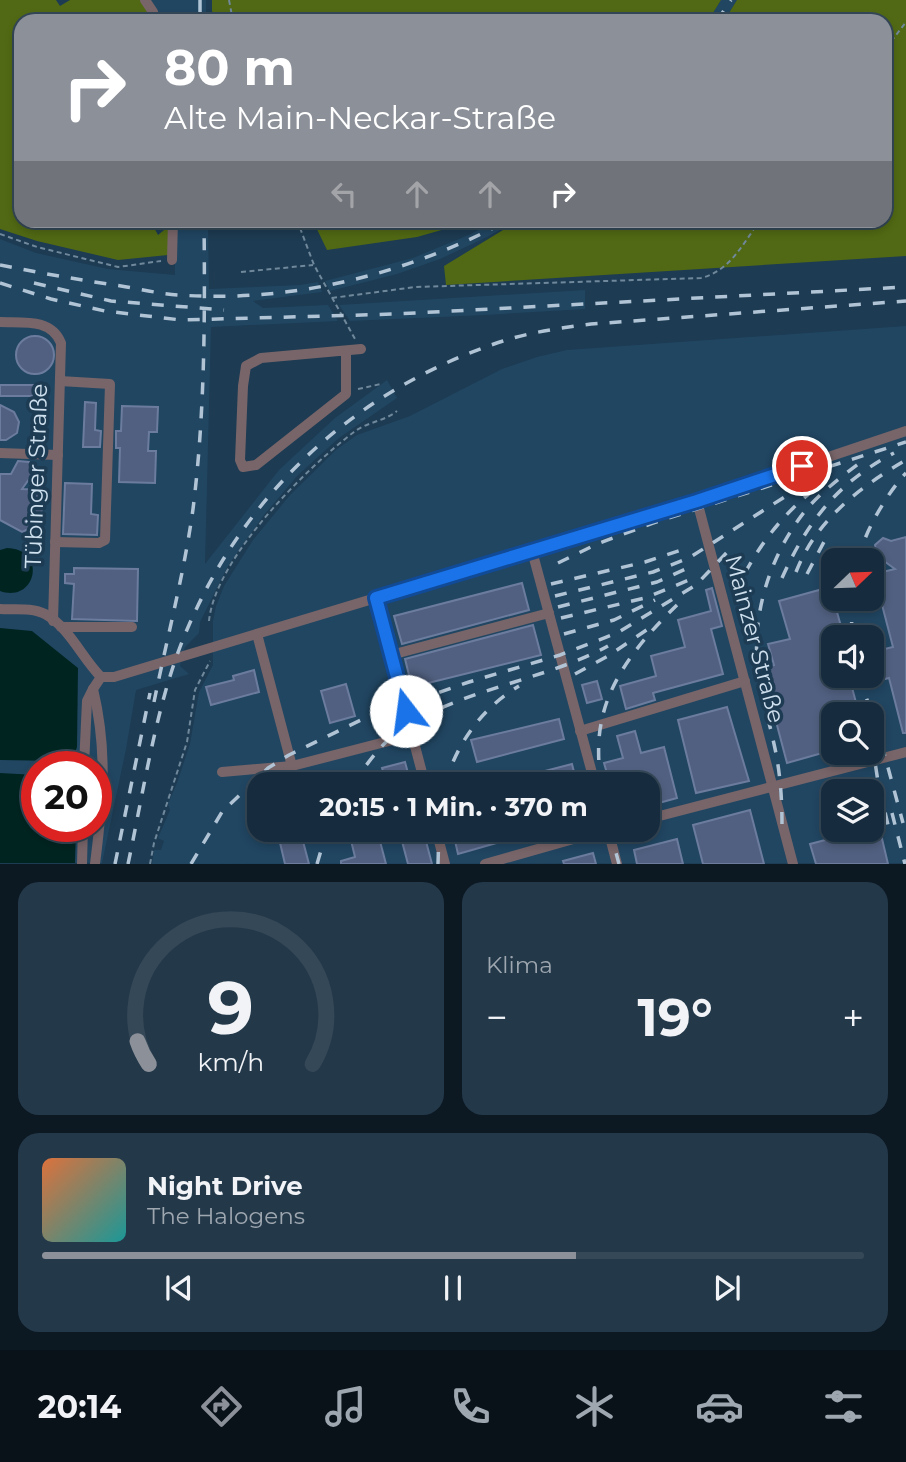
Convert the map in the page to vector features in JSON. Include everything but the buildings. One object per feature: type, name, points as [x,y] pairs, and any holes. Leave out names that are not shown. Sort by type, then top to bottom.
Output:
[{"type":"street","points":[[173,228],[173,260]]},
{"type":"street","name":"Tübinger Straße","points":[[0,322],[34,323],[49,327],[57,334],[61,343],[55,542],[57,624]]},
{"type":"street","points":[[346,351],[346,394],[256,465],[243,467],[240,460],[246,366],[261,358],[361,349]]},
{"type":"street","points":[[55,542],[99,543],[105,540],[110,425],[110,384],[60,381]]},
{"type":"street","points":[[101,677],[114,677],[207,655],[257,634],[697,501],[906,431]]},
{"type":"street","points":[[0,453],[58,455]]},
{"type":"street","name":"Mainzer Straße","points":[[697,501],[793,863]]},
{"type":"street","points":[[532,551],[592,772]]},
{"type":"street","points":[[376,598],[422,772]]},
{"type":"street","points":[[0,609],[30,610],[44,614],[57,624],[101,677]]},
{"type":"street","points":[[391,655],[549,613]]},
{"type":"street","points":[[57,624],[132,627]]},
{"type":"street","points":[[257,634],[292,766]]},
{"type":"street","points":[[84,751],[86,701],[101,677]]},
{"type":"street","points":[[580,731],[745,681]]},
{"type":"street","points":[[93,689],[103,749],[103,799],[95,863]]},
{"type":"street","points":[[222,772],[292,766],[412,735]]},
{"type":"street","points":[[660,816],[906,752]]},
{"type":"street","points":[[82,863],[83,842]]},
{"type":"street","points":[[439,842],[445,863]]},
{"type":"street","points":[[485,863],[563,842]]},
{"type":"street","points":[[611,842],[617,863]]},
{"type":"path","points":[[892,40],[906,22]]},
{"type":"path","points":[[300,228],[314,265],[361,349]]},
{"type":"path","points":[[332,298],[415,287],[701,278],[714,275],[729,263],[754,228]]},
{"type":"path","points":[[0,234],[37,247],[118,267],[173,260]]},
{"type":"path","points":[[241,272],[314,265]]},
{"type":"path","points":[[347,391],[381,384]]},
{"type":"path","points":[[209,621],[217,590],[250,537],[278,501],[342,441],[365,425],[391,416],[397,411]]},
{"type":"path","points":[[150,863],[160,823],[187,742],[195,690],[207,655]]},
{"type":"shaded area","points":[[143,0],[206,0],[206,14],[148,14]]},
{"type":"shaded area","points":[[721,0],[737,0],[728,14],[712,14]]},
{"type":"shaded area","points":[[175,228],[208,228],[209,289],[318,282],[322,292],[253,301],[263,308],[328,305],[338,321],[211,327],[205,564],[279,470],[335,418],[387,380],[397,398],[339,438],[298,475],[264,515],[228,566],[200,622],[199,633],[185,647],[180,666],[189,674],[136,690],[112,816],[112,751],[21,751],[21,842],[106,842],[102,863],[0,863],[0,239],[36,253],[108,269],[175,275]]},
{"type":"shaded area","points":[[482,228],[503,228],[440,259],[397,274],[330,291],[325,281],[413,258]]},
{"type":"shaded area","points":[[585,290],[585,309],[350,321],[339,305]]},
{"type":"shaded area","points":[[906,326],[906,863],[152,864],[154,850],[161,850],[164,841],[158,838],[170,810],[168,804],[190,744],[199,692],[213,665],[213,621],[216,606],[224,586],[253,540],[290,495],[337,449],[357,435],[410,416],[502,369],[567,350]]},
{"type":"shaded area","points":[[7,548],[20,551],[28,557],[32,565],[29,583],[22,590],[12,593],[0,591],[0,550]]},
{"type":"shaded area","points":[[0,628],[32,631],[78,668],[77,747],[75,751],[21,751],[21,760],[0,760]]},
{"type":"shaded area","points":[[0,773],[21,774],[21,842],[76,842],[75,863],[0,863]]},
{"type":"green space","points":[[0,0],[56,0],[60,6],[70,0],[143,0],[148,14],[14,14],[14,228],[154,228],[158,235],[169,228],[168,255],[118,260],[37,241],[0,229]]},
{"type":"green space","points":[[212,0],[721,0],[712,14],[214,14]]},
{"type":"green space","points":[[737,0],[906,0],[906,256],[446,285],[444,266],[506,228],[892,228],[892,14],[728,14]]},
{"type":"green space","points":[[316,228],[448,228],[417,237],[327,250]]},
{"type":"railway","points":[[200,0],[200,14]]},
{"type":"railway","points":[[722,14],[731,0]]},
{"type":"railway","points":[[154,702],[185,558],[197,473],[203,365],[204,228]]},
{"type":"railway","points":[[0,265],[172,294],[265,294],[349,281],[390,270],[431,256],[493,228]]},
{"type":"railway","points":[[0,283],[51,299],[105,311],[181,320],[396,314],[906,287]]},
{"type":"railway","points":[[34,283],[111,301],[224,310]]},
{"type":"railway","points":[[128,864],[163,699],[180,647],[204,593],[233,544],[267,498],[306,457],[349,420],[397,389],[448,362],[503,341],[535,333],[591,324],[906,301]]},
{"type":"railway","points":[[558,563],[597,544],[653,523],[906,442]]},
{"type":"railway","points":[[782,578],[802,539],[826,505],[856,477],[894,453]]},
{"type":"railway","points":[[796,572],[815,536],[827,521],[856,494],[906,460]]},
{"type":"railway","points":[[782,824],[778,764],[758,671],[757,629],[761,607],[773,566],[793,528],[818,497],[861,462]]},
{"type":"railway","points":[[862,548],[877,514],[906,473]]},
{"type":"railway","points":[[555,596],[653,572],[689,558],[811,480]]},
{"type":"railway","points":[[745,573],[777,525],[819,486]]},
{"type":"railway","points":[[807,574],[825,540]]},
{"type":"railway","points":[[551,584],[645,562],[690,547]]},
{"type":"railway","points":[[191,864],[222,812],[268,768],[289,755],[365,718],[469,682],[560,655],[617,633],[696,585],[732,547]]},
{"type":"railway","points":[[558,607],[657,582],[688,568]]},
{"type":"railway","points":[[561,618],[645,598],[689,580]]},
{"type":"railway","points":[[564,634],[614,620],[655,600]]},
{"type":"railway","points":[[600,772],[600,732],[612,690],[641,644],[677,605]]},
{"type":"railway","points":[[851,611],[852,625]]},
{"type":"railway","points":[[575,674],[648,629]]},
{"type":"railway","points":[[361,772],[386,742],[408,725],[434,711],[462,699],[553,670],[608,646]]},
{"type":"railway","points":[[449,772],[456,754],[482,716],[519,686]]},
{"type":"railway","points":[[863,688],[903,823]]},
{"type":"railway","points":[[115,864],[150,693]]},
{"type":"railway","points":[[875,765],[888,825]]},
{"type":"railway","points":[[892,813],[905,864]]},
{"type":"railway","points":[[317,864],[323,842]]},
{"type":"railway","points":[[438,864],[439,842]]},
{"type":"railway","points":[[613,842],[619,864]]},
{"type":"route","points":[[406,711],[376,598],[697,501],[802,466]]}]
